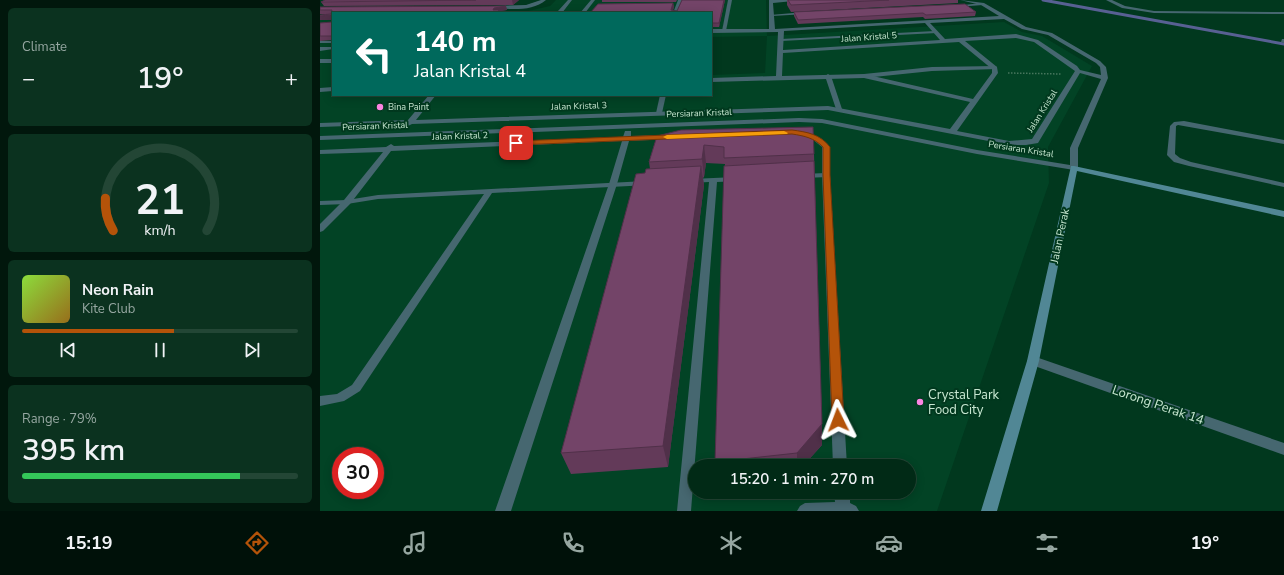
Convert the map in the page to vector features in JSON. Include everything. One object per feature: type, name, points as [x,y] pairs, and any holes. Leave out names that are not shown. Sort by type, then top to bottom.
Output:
[{"type":"street","points":[[559,12],[570,0]]},
{"type":"street","points":[[583,12],[593,0]]},
{"type":"street","points":[[772,30],[771,1],[802,0]]},
{"type":"street","points":[[962,0],[982,4],[1027,30],[1050,34],[1098,62],[1103,67],[1105,78],[1074,148],[1074,168],[1284,214]]},
{"type":"street","points":[[1108,0],[1124,7],[1154,12],[1284,13]]},
{"type":"street","points":[[675,12],[680,2]]},
{"type":"street","points":[[712,31],[781,30],[1005,17]]},
{"type":"street","points":[[927,22],[944,41]]},
{"type":"street","points":[[779,78],[781,30]]},
{"type":"street","points":[[960,40],[1016,36],[1027,38],[1036,41],[1075,67],[1077,73],[1105,78]]},
{"type":"street","points":[[952,132],[995,70],[960,40]]},
{"type":"street","name":"Jalan Kristal 5","points":[[780,52],[960,40]]},
{"type":"street","points":[[320,61],[332,61]]},
{"type":"street","name":"Jalan Kristal","points":[[838,109],[1009,143],[1026,143],[1035,141],[1077,73]]},
{"type":"street","points":[[712,80],[864,76],[975,100]]},
{"type":"street","points":[[320,229],[347,202],[410,121],[432,96]]},
{"type":"street","points":[[822,121],[828,108]]},
{"type":"street","name":"Jalan Kristal 3","points":[[320,125],[659,113],[828,108],[838,109]]},
{"type":"street","name":"Persiaran Kristal","points":[[320,138],[630,125],[800,120],[822,121],[977,152],[1074,168]]},
{"type":"street","points":[[503,511],[613,184],[630,125]]},
{"type":"street","points":[[792,132],[810,135],[820,140],[826,147],[826,175],[840,459]]},
{"type":"street","name":"Jalan Kristal 2","points":[[320,152],[682,136]]},
{"type":"street","name":"Jalan Perak","points":[[989,511],[1033,361],[1074,168]]},
{"type":"street","name":"Lorong Perak 14","points":[[1033,361],[1284,449]]},
{"type":"street","points":[[805,511],[847,510],[844,499]]},
{"type":"lane","points":[[487,7],[531,5],[544,0]]},
{"type":"lane","points":[[724,31],[730,0]]},
{"type":"lane","points":[[672,4],[680,2]]},
{"type":"lane","points":[[951,6],[982,4]]},
{"type":"lane","points":[[590,5],[597,5]]},
{"type":"lane","points":[[505,12],[511,7]]},
{"type":"lane","points":[[772,15],[811,13]]},
{"type":"lane","points":[[780,40],[935,32]]},
{"type":"lane","points":[[320,42],[332,42]]},
{"type":"lane","points":[[320,49],[332,48]]},
{"type":"lane","points":[[864,76],[932,69],[995,70]]},
{"type":"lane","points":[[828,76],[838,109]]},
{"type":"lane","points":[[320,90],[332,89]]},
{"type":"lane","points":[[659,113],[663,96]]},
{"type":"lane","points":[[1284,142],[1184,123],[1176,123],[1173,126],[1172,155],[1177,160],[1284,185]]},
{"type":"lane","points":[[796,176],[826,175]]},
{"type":"lane","points":[[683,181],[744,179]]},
{"type":"lane","points":[[684,511],[713,180]]},
{"type":"lane","points":[[320,204],[347,202],[378,197],[652,183]]},
{"type":"lane","points":[[320,401],[346,397],[356,388],[490,191]]},
{"type":"path","points":[[995,70],[1077,73]]},
{"type":"shaded area","points":[[556,0],[766,0],[767,36],[712,37],[712,12],[479,12],[528,11],[550,6]]},
{"type":"shaded area","points":[[320,15],[332,15],[332,96],[712,96],[712,75],[765,73],[767,36],[1004,22],[1022,32],[1042,36],[1092,66],[1048,147],[1049,183],[937,511],[320,511]]},
{"type":"building","points":[[325,0],[476,0],[321,2]]},
{"type":"building","points":[[682,0],[724,0],[719,23],[712,23],[712,12],[591,12],[598,4],[673,3],[671,10],[677,11]]},
{"type":"building","points":[[788,0],[889,0],[791,5]]},
{"type":"building","points":[[965,4],[976,12],[926,15],[923,13],[798,20],[794,12]]},
{"type":"building","points":[[506,6],[494,8],[493,10],[499,10],[497,12],[332,12],[332,17],[331,15],[320,16],[331,14],[332,10],[320,10],[320,7]]},
{"type":"building","points":[[332,22],[332,36],[320,36],[320,23]]},
{"type":"building","points":[[813,127],[814,154],[724,158],[724,147],[704,145],[702,159],[649,162],[657,136],[681,130]]},
{"type":"building","points":[[814,161],[822,424],[797,453],[742,459],[715,459],[724,166]]},
{"type":"building","points":[[701,166],[663,446],[561,453],[636,174],[645,173],[646,169]]},
{"type":"waterway","points":[[1043,0],[1284,44]]},
{"type":"slow traffic","points":[[667,137],[784,133]]},
{"type":"place","name":"Bina Paint","points":[[380,107]]},
{"type":"place","name":"Crystal Park Food City","points":[[920,402]]},
{"type":"route","points":[[516,143],[792,132],[810,135],[820,140],[826,147],[826,175],[838,420]]}]
